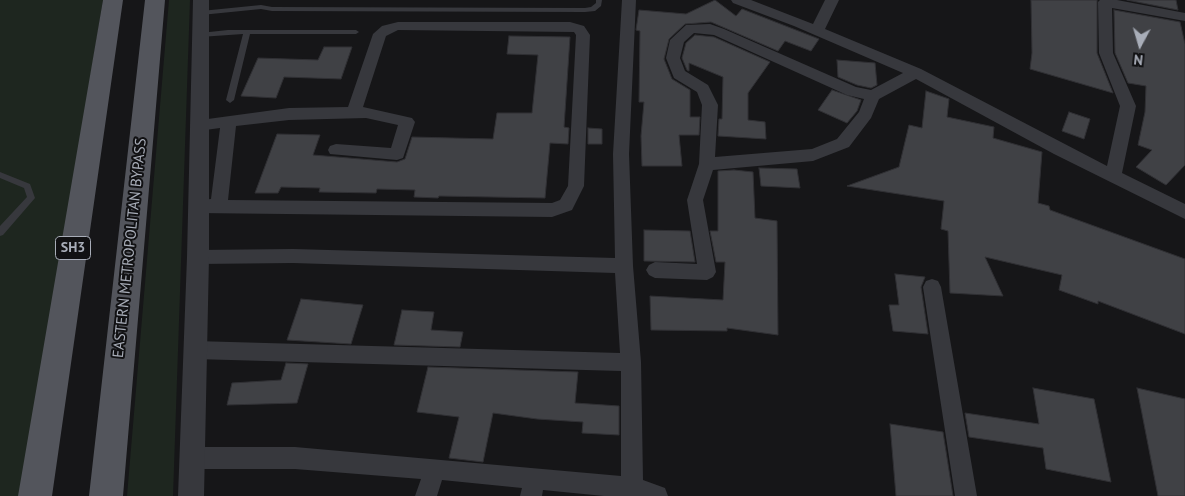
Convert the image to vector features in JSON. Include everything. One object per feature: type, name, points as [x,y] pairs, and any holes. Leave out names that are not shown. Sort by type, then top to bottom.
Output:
[{"type":"main road","name":"SH3","points":[[35,496],[113,0]]},
{"type":"main road","name":"EASTERN METROPOLITAN BYPASS","points":[[106,496],[155,0]]},
{"type":"street","points":[[629,0],[621,154],[624,266],[631,362],[633,492]]},
{"type":"street","points":[[738,0],[817,30],[916,72],[1113,177],[1185,212]]},
{"type":"street","points":[[817,30],[832,0]]},
{"type":"street","points":[[1113,177],[1128,106],[1106,54],[1100,1],[1185,17]]},
{"type":"street","points":[[191,496],[198,257],[197,206],[201,6]]},
{"type":"street","points":[[197,206],[552,210],[566,205],[576,186],[583,35],[579,29],[570,26],[398,26],[387,28],[380,34],[354,112]]},
{"type":"street","points":[[655,270],[707,272],[695,200],[707,164],[710,105],[703,89],[679,74],[673,58],[677,40],[691,28],[710,28],[852,91],[873,96]]},
{"type":"street","points":[[707,164],[813,156],[843,143],[866,114],[873,96],[916,72]]},
{"type":"street","points":[[198,125],[289,114],[354,112],[366,112],[407,122],[397,154],[336,150]]},
{"type":"street","points":[[219,206],[229,121]]},
{"type":"street","points":[[198,257],[293,256],[624,266]]},
{"type":"street","points":[[932,287],[966,496]]},
{"type":"street","points":[[195,350],[631,362]]},
{"type":"street","points":[[192,458],[295,458],[435,469],[533,487],[633,492],[657,496]]},
{"type":"street","points":[[426,496],[435,469]]},
{"type":"lane","points":[[263,7],[267,0]]},
{"type":"lane","points":[[201,6],[263,7],[272,9],[585,10],[593,9],[599,4],[599,0]]},
{"type":"lane","points":[[230,100],[247,32]]},
{"type":"lane","points":[[200,35],[247,32],[356,32]]},
{"type":"lane","points":[[0,175],[27,186],[31,198],[0,232]]},
{"type":"shaded area","points":[[0,0],[103,0],[22,496],[0,496]]},
{"type":"shaded area","points":[[169,0],[190,0],[173,496],[127,496]]},
{"type":"building","points":[[715,0],[736,16],[742,9],[819,39],[811,51],[785,41],[778,51],[711,22],[685,24],[669,39],[664,59],[672,79],[690,90],[690,117],[700,117],[699,135],[679,135],[682,166],[642,166],[641,136],[644,102],[639,102],[640,31],[636,30],[639,10],[686,14]]},
{"type":"building","points":[[1031,0],[1097,0],[1097,53],[1113,93],[1030,69],[1032,53]]},
{"type":"building","points":[[1127,0],[1176,0],[1178,10]]},
{"type":"building","points":[[1114,10],[1180,22],[1185,44],[1185,165],[1166,185],[1136,167],[1152,150],[1138,145],[1145,112],[1146,86],[1128,83],[1115,53]]},
{"type":"building","points":[[695,35],[714,37],[770,62],[748,93],[748,120],[765,122],[766,139],[718,136],[719,119],[722,119],[723,77],[689,63],[689,71],[687,70],[682,58],[686,43]]},
{"type":"building","points":[[509,36],[570,37],[564,127],[569,128],[568,144],[550,143],[545,198],[414,197],[415,190],[377,189],[376,193],[319,192],[320,188],[281,187],[278,193],[255,193],[277,134],[320,135],[313,155],[397,162],[405,159],[412,137],[493,139],[497,113],[532,113],[538,55],[507,54]]},
{"type":"building","points":[[324,47],[352,47],[341,79],[284,77],[276,98],[241,96],[258,58],[318,60]]},
{"type":"building","points":[[837,60],[875,63],[877,85],[871,88],[857,85],[838,77]]},
{"type":"building","points":[[832,90],[861,100],[857,111],[847,123],[818,110]]},
{"type":"building","points":[[926,91],[949,99],[947,117],[994,127],[993,138],[1042,152],[1038,203],[1049,206],[1050,210],[1185,259],[1185,334],[1098,301],[1098,304],[1059,290],[1062,275],[985,257],[1003,296],[950,293],[948,231],[941,229],[944,201],[847,186],[899,167],[909,125],[922,128]]},
{"type":"building","points":[[1069,112],[1090,119],[1084,139],[1062,131]]},
{"type":"building","points":[[588,128],[602,129],[602,144],[588,144]]},
{"type":"building","points":[[759,168],[797,169],[800,188],[761,186]]},
{"type":"building","points":[[718,171],[753,172],[755,218],[777,221],[778,335],[727,328],[727,331],[651,330],[650,296],[723,300],[725,262],[716,262],[710,231],[718,231]]},
{"type":"building","points":[[644,230],[690,231],[695,262],[644,261]]},
{"type":"building","points":[[895,274],[925,277],[921,287],[928,334],[893,331],[889,305],[899,305]]},
{"type":"building","points":[[301,299],[363,305],[351,344],[287,340]]},
{"type":"building","points":[[402,310],[434,312],[431,330],[463,332],[460,347],[394,345]]},
{"type":"building","points":[[286,363],[308,364],[297,403],[227,405],[232,383],[281,380]]},
{"type":"building","points":[[428,367],[578,372],[575,403],[619,406],[619,435],[582,433],[583,422],[537,419],[493,413],[483,462],[449,458],[459,417],[417,412]]},
{"type":"building","points":[[1033,388],[1094,399],[1111,482],[1046,469],[1043,448],[969,437],[965,413],[1039,424]]},
{"type":"building","points":[[1137,388],[1185,399],[1185,496],[1158,496]]},
{"type":"building","points":[[890,424],[943,432],[953,496],[896,496]]}]
